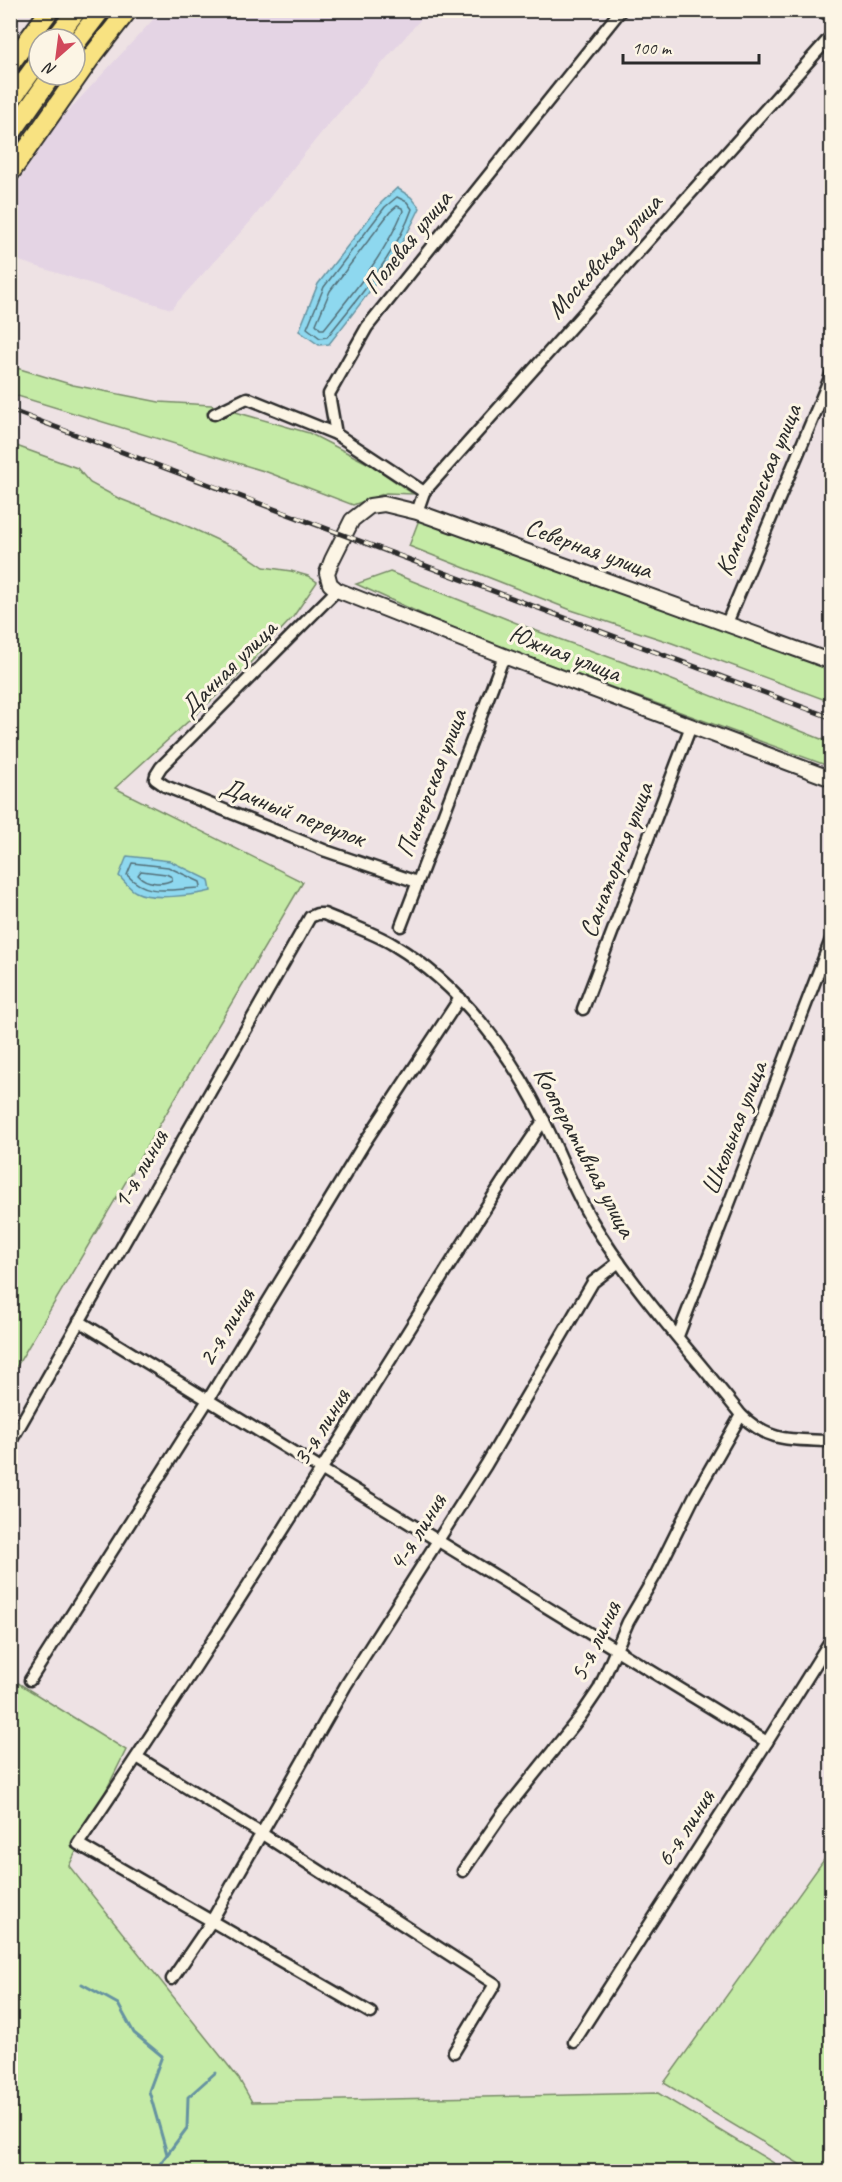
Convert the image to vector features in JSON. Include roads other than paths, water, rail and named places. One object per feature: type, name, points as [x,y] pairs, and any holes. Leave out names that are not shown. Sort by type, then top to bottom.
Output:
[{"type":"main road","points":[[13,61],[50,10]]},
{"type":"main road","points":[[64,27],[77,10]]},
{"type":"main road","points":[[87,28],[101,10]]},
{"type":"main road","points":[[10,173],[123,14]]},
{"type":"main road","points":[[10,101],[27,78]]},
{"type":"main road","points":[[10,135],[44,87]]},
{"type":"street","name":"Полевая улица","points":[[336,434],[329,394],[367,327],[621,10]]},
{"type":"street","name":"Московская улица","points":[[417,512],[424,492],[831,34]]},
{"type":"street","name":"Комсомольская улица","points":[[727,623],[831,373]]},
{"type":"street","points":[[214,414],[247,398],[336,434],[424,492]]},
{"type":"street","name":"Северная улица","points":[[337,590],[330,584],[327,573],[352,519],[370,506],[384,504],[417,512],[831,662]]},
{"type":"street","name":"Южная улица","points":[[337,590],[504,656],[831,779]]},
{"type":"street","name":"Дачная улица","points":[[155,779],[161,767],[337,590]]},
{"type":"street","name":"Пионерская улица","points":[[400,926],[504,656]]},
{"type":"street","name":"Санаторная улица","points":[[584,1009],[691,726]]},
{"type":"street","name":"Дачный переулок","points":[[155,779],[165,786],[326,851],[417,882]]},
{"type":"street","name":"Кооперативная улица","points":[[310,916],[324,914],[392,944],[418,961],[459,998],[497,1041],[522,1080],[544,1120],[573,1186],[592,1221],[619,1262],[741,1415],[766,1434],[779,1438],[831,1441]]},
{"type":"street","name":"1-я линия","points":[[10,1443],[310,916]]},
{"type":"street","name":"Школьная улица","points":[[678,1336],[831,937]]},
{"type":"street","name":"2-я линия","points":[[30,1680],[208,1400],[365,1142],[459,998]]},
{"type":"street","name":"3-я линия","points":[[212,1922],[78,1844],[137,1757],[321,1469],[496,1189],[544,1120]]},
{"type":"street","name":"4-я линия","points":[[172,1979],[212,1922],[260,1833],[346,1685],[486,1465],[593,1282],[619,1262]]},
{"type":"street","points":[[79,1321],[767,1742]]},
{"type":"street","name":"5-я линия","points":[[463,1871],[503,1813],[580,1717],[599,1689],[615,1649],[694,1497],[741,1415]]},
{"type":"street","name":"6-я линия","points":[[574,2042],[767,1742],[831,1638]]},
{"type":"street","points":[[137,1757],[495,1984],[454,2052]]},
{"type":"street","points":[[212,1922],[371,2013]]},
{"type":"water","points":[[397,188],[411,197],[420,208],[379,279],[329,344],[319,345],[299,331],[318,284],[381,203]]},
{"type":"water","points":[[127,856],[170,861],[209,880],[211,891],[163,897],[143,895],[129,887],[119,876]]},
{"type":"waterway","points":[[82,1984],[118,2004],[134,2033],[162,2056],[149,2091],[167,2154]]},
{"type":"waterway","points":[[154,2172],[187,2128],[188,2097],[215,2073]]},
{"type":"railway","points":[[10,410],[832,718]]}]
